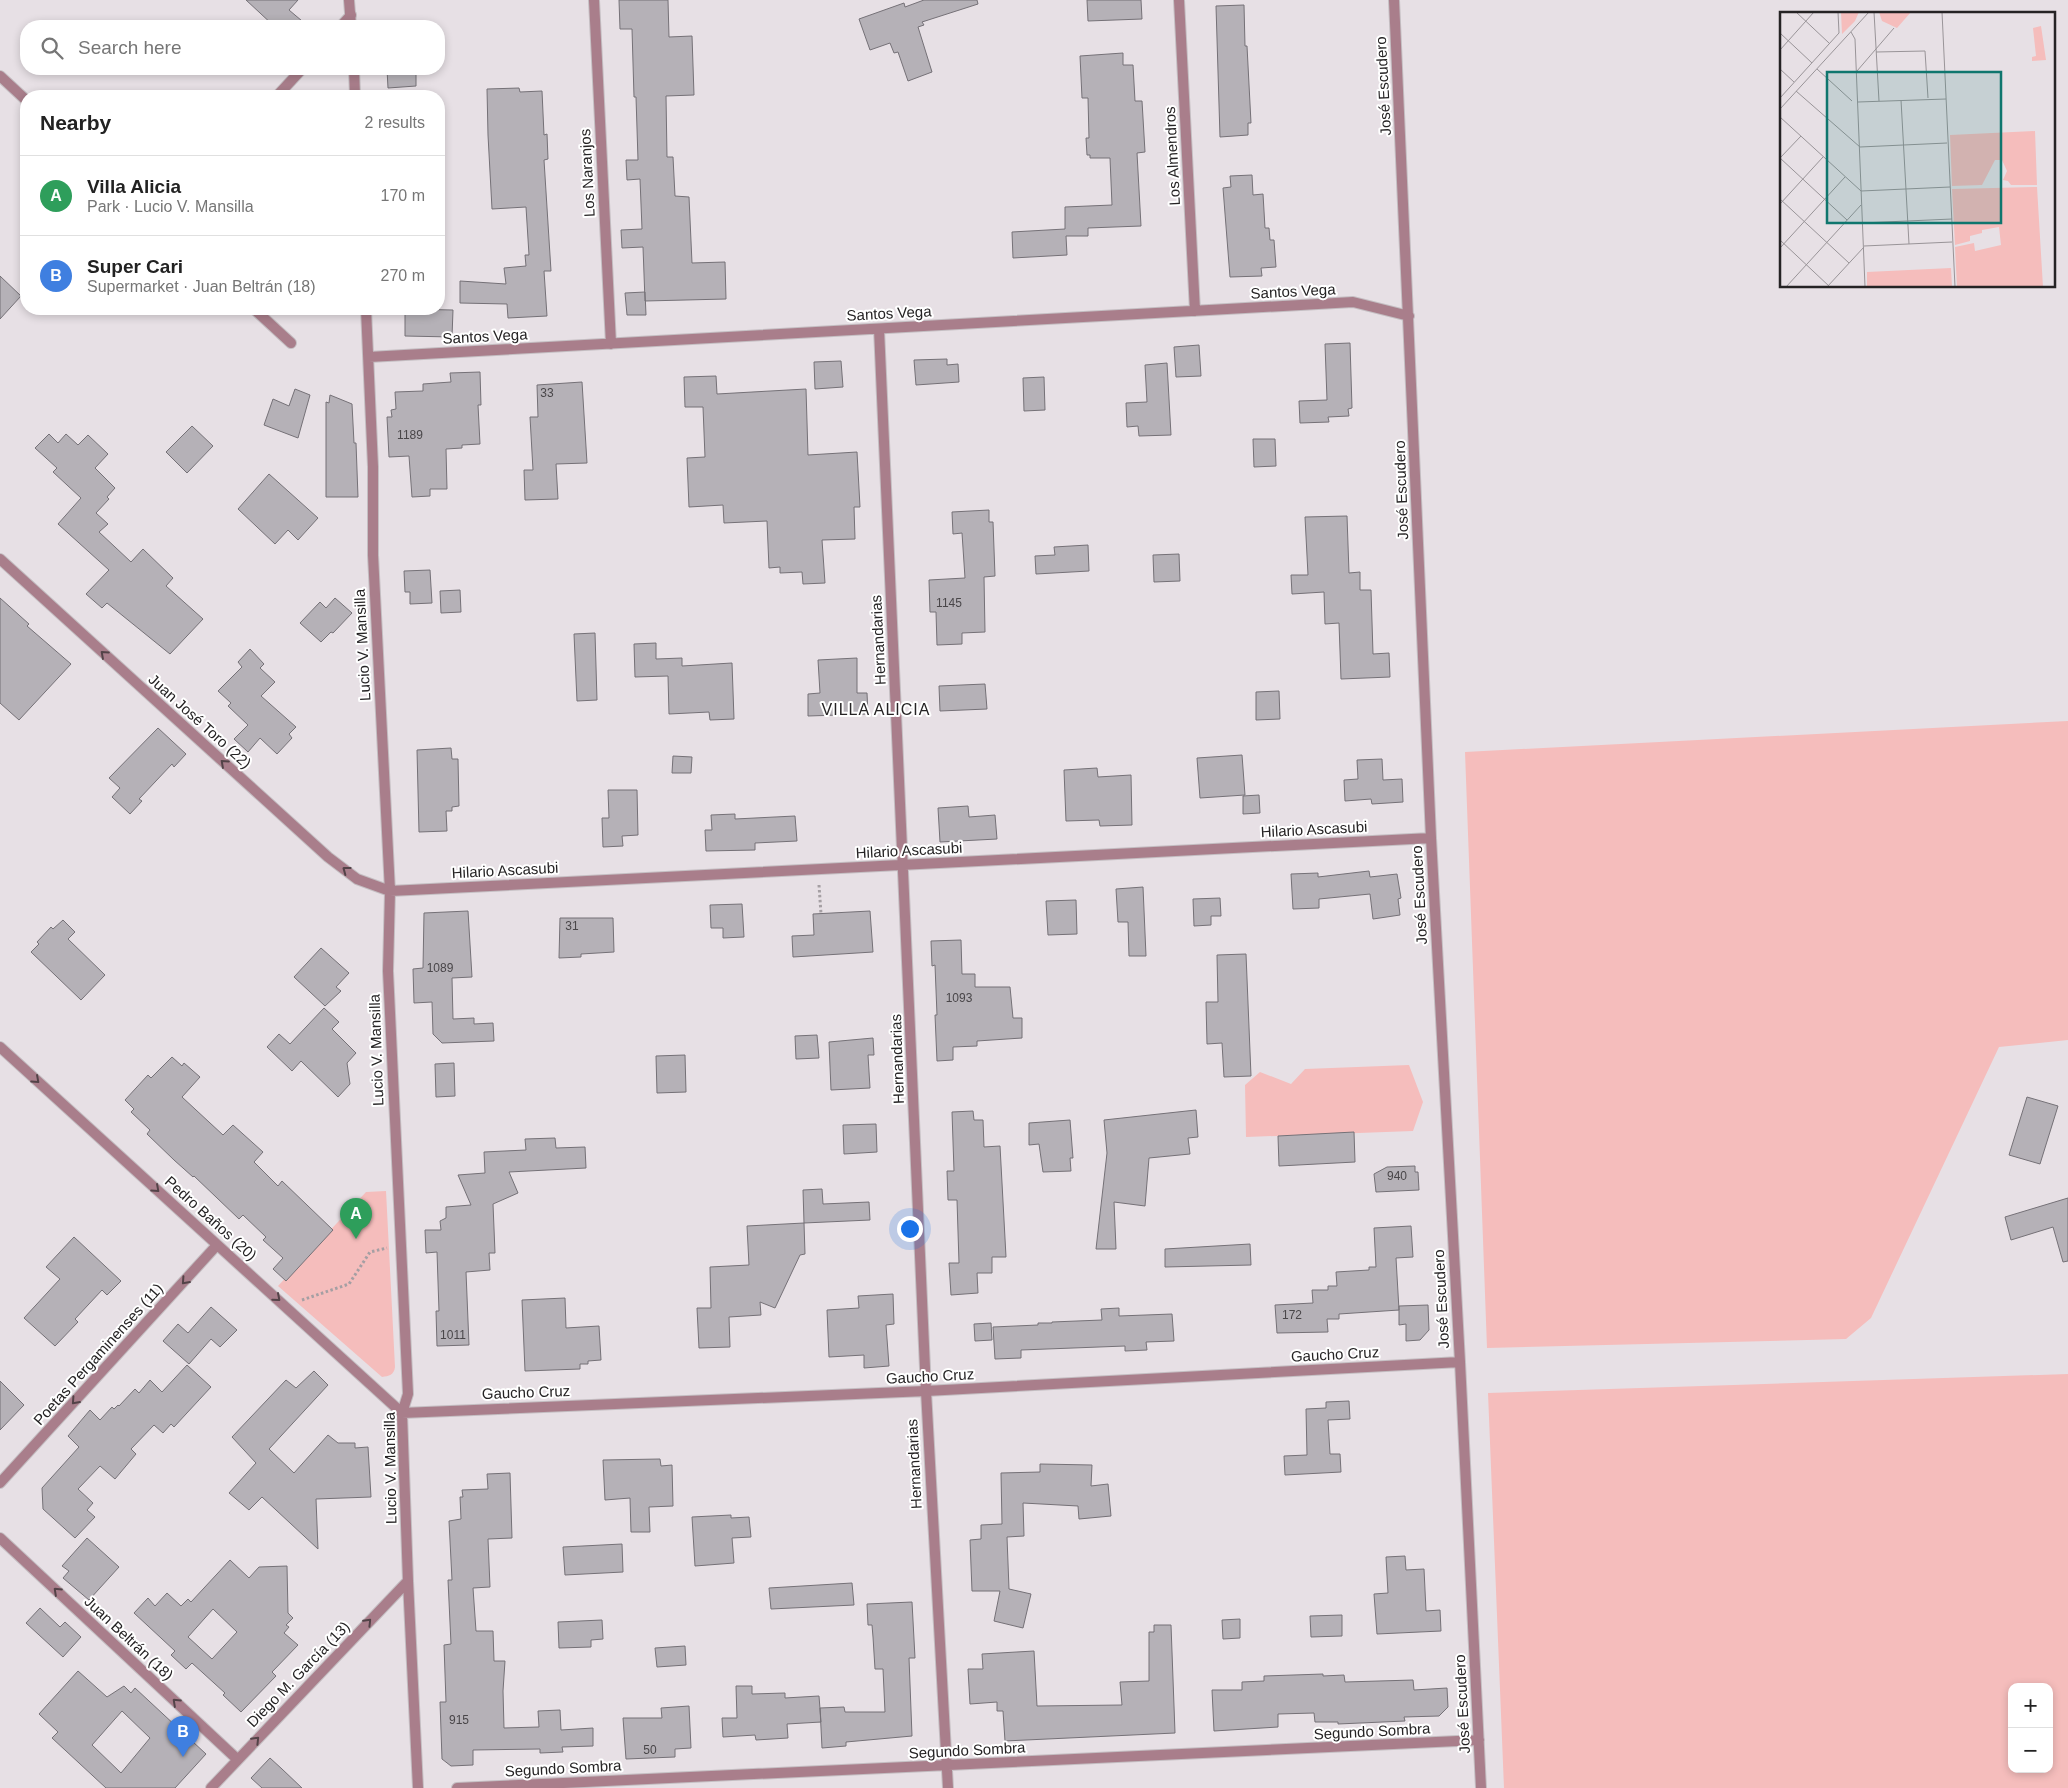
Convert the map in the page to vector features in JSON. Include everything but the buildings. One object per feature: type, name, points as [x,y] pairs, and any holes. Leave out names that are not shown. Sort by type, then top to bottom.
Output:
[{"type":"street","points":[[349,0],[351,20]]},
{"type":"street","name":"Los Naranjos","points":[[594,0],[611,344]]},
{"type":"street","name":"Los Almendros","points":[[1179,0],[1195,311]]},
{"type":"street","name":"José Escudero","points":[[1394,0],[1431,838],[1460,1362],[1480,1788]]},
{"type":"street","points":[[346,20],[351,15]]},
{"type":"street","points":[[283,90],[296,75]]},
{"type":"street","points":[[354,75],[355,90]]},
{"type":"street","points":[[0,76],[20,94]]},
{"type":"street","name":"Santos Vega","points":[[369,357],[1353,302],[1409,316]]},
{"type":"street","points":[[261,315],[291,342]]},
{"type":"street","name":"Lucio V. Mansilla","points":[[366,315],[373,467],[373,555],[390,891],[388,972],[408,1394],[402,1412],[418,1788]]},
{"type":"street","name":"Hernandarias","points":[[879,329],[926,1391],[948,1788]]},
{"type":"street","name":"Juan José Toro (22)","points":[[0,559],[328,857],[357,879],[390,891]]},
{"type":"street","name":"Hilario Ascasubi","points":[[390,891],[1431,838]]},
{"type":"street","name":"Pedro Baños (20)","points":[[0,1047],[402,1412]]},
{"type":"street","name":"Poetas Pergaminenses (11)","points":[[0,1483],[217,1245]]},
{"type":"street","name":"Gaucho Cruz","points":[[402,1412],[926,1391],[1460,1362]]},
{"type":"street","name":"Juan Beltrán (18)","points":[[0,1538],[237,1759]]},
{"type":"street","name":"Diego M. García (13)","points":[[210,1788],[408,1581]]},
{"type":"street","name":"Segundo Sombra","points":[[457,1788],[1479,1740]]},
{"type":"path","points":[[818,870],[821,914]]},
{"type":"path","points":[[306,1297],[349,1284],[370,1252]]},
{"type":"shaded area","points":[[2068,721],[2068,1040],[1999,1047],[1871,1318],[1846,1339],[1487,1348],[1465,752]]},
{"type":"shaded area","points":[[1409,1065],[1423,1102],[1413,1131],[1246,1137],[1245,1085],[1260,1072],[1291,1084],[1305,1069]]},
{"type":"shaded area","points":[[386,1191],[395,1367],[391,1375],[382,1377],[278,1286],[366,1192]]},
{"type":"shaded area","points":[[2068,1374],[2068,1788],[1504,1788],[1488,1393]]},
{"type":"place","name":"Villa Alicia","points":[[356,1239]]},
{"type":"place","name":"Super Cari","points":[[183,1757]]},
{"type":"district","name":"VILLA ALICIA","points":[[876,709]]}]
